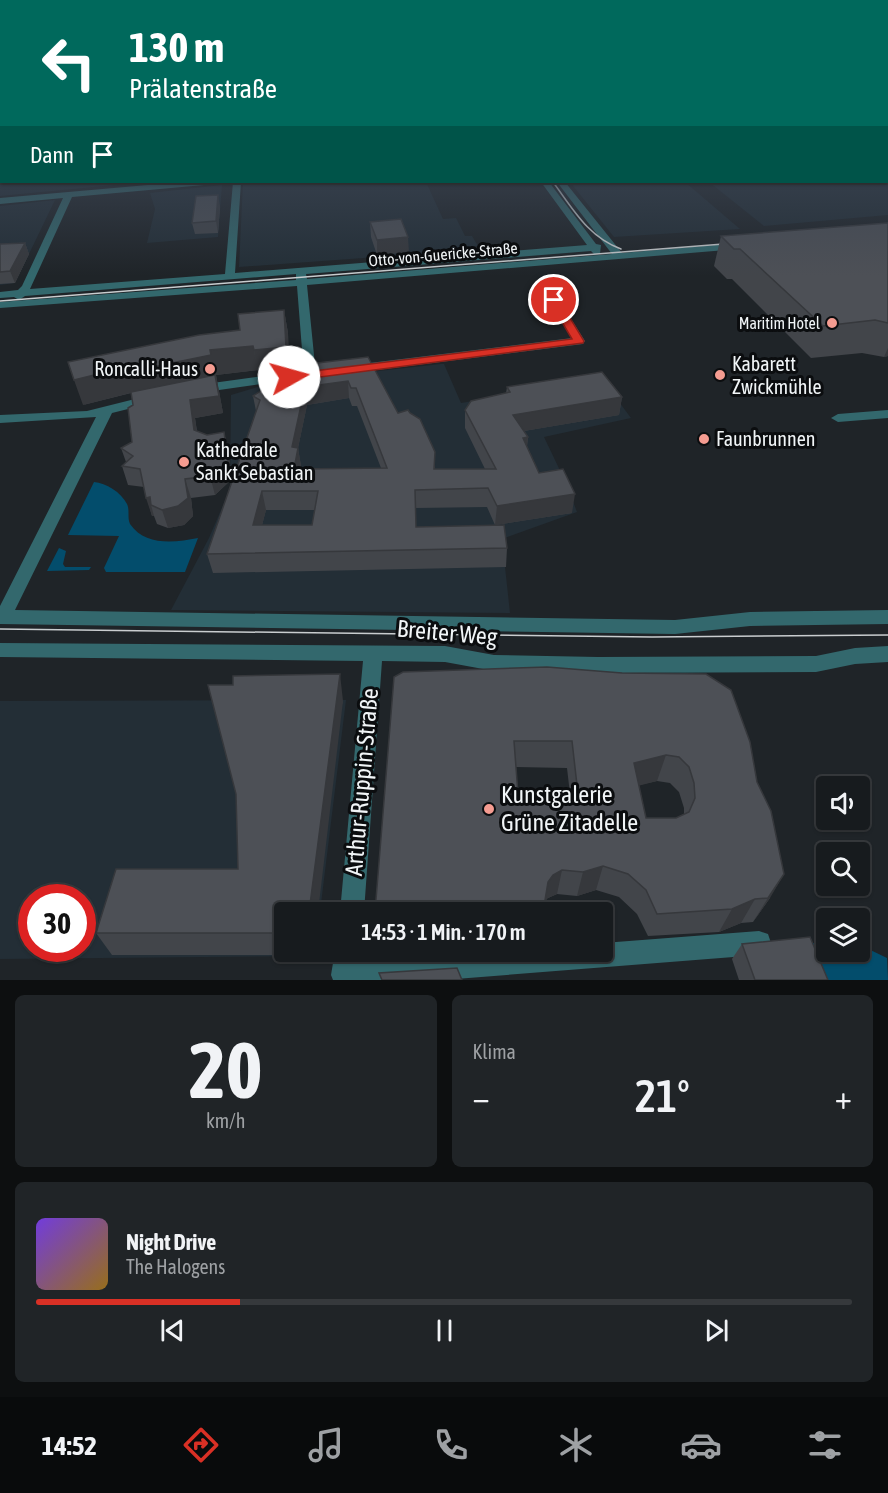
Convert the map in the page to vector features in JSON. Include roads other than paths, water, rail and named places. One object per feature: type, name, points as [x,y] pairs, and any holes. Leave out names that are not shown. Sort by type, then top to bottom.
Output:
[{"type":"street","points":[[0,201],[176,185]]},
{"type":"street","points":[[230,276],[237,185]]},
{"type":"street","points":[[547,185],[597,252]]},
{"type":"street","points":[[563,185],[619,256]]},
{"type":"street","points":[[0,314],[5,304],[24,292],[69,195]]},
{"type":"street","name":"Otto-von-Guericke-Straße","points":[[5,304],[301,276],[597,252],[619,256],[742,241],[612,246],[597,252]]},
{"type":"street","name":"Otto-von-Guericke-Straße","points":[[0,295],[230,276],[301,276]]},
{"type":"street","points":[[184,392],[303,375],[301,276]]},
{"type":"street","points":[[338,371],[579,341],[554,300]]},
{"type":"street","points":[[0,419],[80,415],[161,397]]},
{"type":"street","points":[[2,617],[106,411]]},
{"type":"street","points":[[838,418],[888,414]]},
{"type":"street","name":"Breiter Weg","points":[[2,617],[675,627],[750,619],[888,617]]},
{"type":"street","name":"Breiter Weg","points":[[0,650],[445,654],[501,664],[598,665],[816,664],[855,656],[888,654]]},
{"type":"street","name":"Arthur-Ruppin-Straße","points":[[353,902],[373,653]]},
{"type":"street","points":[[344,969],[759,943]]},
{"type":"tram line","points":[[555,185],[590,230],[609,244],[621,249]]},
{"type":"tram line","points":[[0,301],[736,243]]},
{"type":"tram line","points":[[0,629],[652,637],[888,635]]},
{"type":"place","name":"Maritim Hotel","points":[[832,323]]},
{"type":"place","name":"Roncalli-Haus","points":[[210,369]]},
{"type":"place","name":"Kabarett Zwickmühle","points":[[720,375]]},
{"type":"place","name":"Faunbrunnen","points":[[704,439]]},
{"type":"place","name":"Kathedrale Sankt Sebastian","points":[[184,462]]},
{"type":"place","name":"Kunstgalerie Grüne Zitadelle","points":[[489,809]]}]
